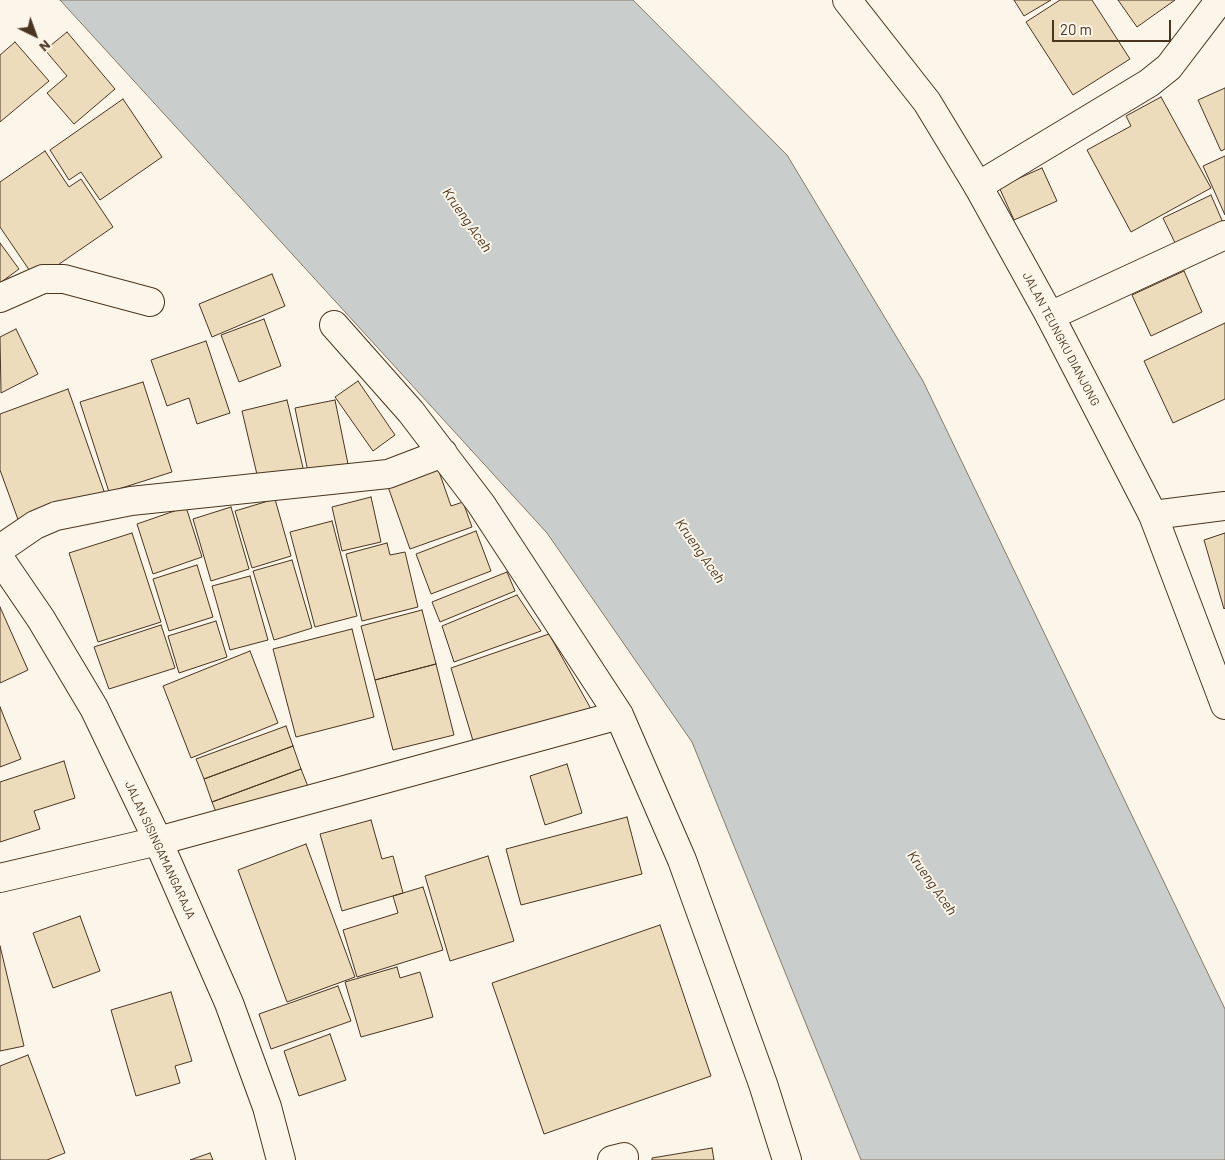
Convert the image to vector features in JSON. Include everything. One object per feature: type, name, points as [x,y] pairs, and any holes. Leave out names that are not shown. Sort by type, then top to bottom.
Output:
[{"type":"street","name":"JALAN TEUNGKU DIANJONG","points":[[848,0],[927,102],[978,186],[1050,316],[1153,515],[1225,705]]},
{"type":"street","points":[[978,186],[1149,83],[1169,67],[1220,0]]},
{"type":"street","points":[[1050,316],[1225,235]]},
{"type":"street","points":[[0,298],[43,279],[64,279],[150,302]]},
{"type":"street","points":[[334,325],[411,412],[481,504],[619,715],[682,860],[763,1084],[787,1160]]},
{"type":"street","points":[[0,549],[35,525],[56,516],[131,501],[388,474],[443,454]]},
{"type":"street","points":[[1153,515],[1225,506]]},
{"type":"street","name":"JALAN SISINGAMANGARAJA","points":[[0,559],[41,619],[94,708],[158,841],[229,1003],[266,1107],[281,1160]]},
{"type":"street","points":[[0,878],[158,841],[619,715]]},
{"type":"water","name":"Krueng Aceh","points":[[60,0],[633,0],[787,155],[923,381],[1225,1009],[1225,1160],[861,1160],[692,742],[547,533]]},
{"type":"building","points":[[1014,0],[1051,0],[1024,16]]},
{"type":"building","points":[[1060,0],[1092,0],[1130,59],[1073,95],[1026,22]]},
{"type":"building","points":[[1118,0],[1175,0],[1137,27]]},
{"type":"building","points":[[67,32],[115,89],[74,124],[47,93],[67,76],[45,50]]},
{"type":"building","points":[[15,42],[49,81],[0,122],[0,55]]},
{"type":"building","points":[[1225,88],[1225,149],[1221,151],[1198,100]]},
{"type":"building","points":[[1161,97],[1211,188],[1131,232],[1087,150],[1131,126],[1126,116]]},
{"type":"building","points":[[123,99],[162,157],[100,200],[81,172],[69,180],[50,150]]},
{"type":"building","points":[[45,151],[69,187],[81,179],[113,227],[36,280],[0,227],[0,182]]},
{"type":"building","points":[[1225,156],[1225,215],[1203,166]]},
{"type":"building","points":[[1042,168],[1057,201],[1014,220],[999,187]]},
{"type":"building","points":[[1211,195],[1224,225],[1177,247],[1163,218]]},
{"type":"building","points":[[0,243],[19,269],[0,283]]},
{"type":"building","points":[[1184,271],[1202,312],[1151,336],[1132,295]]},
{"type":"building","points":[[272,274],[285,306],[212,337],[199,304]]},
{"type":"building","points":[[264,319],[281,366],[239,382],[221,335]]},
{"type":"building","points":[[1225,323],[1225,399],[1173,423],[1144,361]]},
{"type":"building","points":[[16,329],[38,374],[1,393],[0,337]]},
{"type":"building","points":[[206,341],[230,413],[197,424],[189,398],[167,406],[151,360]]},
{"type":"building","points":[[358,381],[395,435],[373,451],[335,397]]},
{"type":"building","points":[[143,382],[172,472],[109,492],[80,402]]},
{"type":"building","points":[[68,389],[105,494],[20,525],[0,470],[0,414]]},
{"type":"building","points":[[287,400],[304,472],[259,483],[242,411]]},
{"type":"building","points":[[335,400],[348,464],[308,472],[295,408]]},
{"type":"building","points":[[436,463],[451,506],[463,502],[472,527],[410,549],[386,481]]},
{"type":"building","points":[[371,497],[381,542],[342,551],[332,507]]},
{"type":"building","points":[[275,499],[291,556],[252,568],[235,511]]},
{"type":"building","points":[[186,507],[202,557],[153,574],[137,524]]},
{"type":"building","points":[[231,507],[249,569],[211,581],[193,519]]},
{"type":"building","points":[[332,521],[357,616],[315,627],[290,532]]},
{"type":"building","points":[[476,531],[491,571],[431,594],[416,554]]},
{"type":"building","points":[[132,533],[161,622],[98,642],[69,553]]},
{"type":"building","points":[[1225,533],[1225,608],[1224,609],[1204,540]]},
{"type":"building","points":[[387,543],[390,555],[405,552],[418,607],[362,621],[346,554]]},
{"type":"building","points":[[292,560],[312,628],[274,640],[253,571]]},
{"type":"building","points":[[197,565],[213,617],[169,631],[153,579]]},
{"type":"building","points":[[507,572],[515,591],[440,622],[432,602]]},
{"type":"building","points":[[250,576],[268,640],[230,650],[212,586]]},
{"type":"building","points":[[517,595],[541,631],[454,662],[442,626]]},
{"type":"building","points":[[0,607],[28,670],[0,683]]},
{"type":"building","points":[[422,610],[436,664],[375,680],[361,626]]},
{"type":"building","points":[[216,621],[227,657],[179,673],[168,636]]},
{"type":"building","points":[[161,625],[175,668],[109,689],[94,647]]},
{"type":"building","points":[[352,629],[374,717],[296,737],[273,649]]},
{"type":"building","points":[[549,634],[591,709],[474,744],[451,668]]},
{"type":"building","points":[[250,651],[278,723],[191,758],[163,686]]},
{"type":"building","points":[[436,664],[454,735],[393,750],[375,680]]},
{"type":"building","points":[[0,707],[21,759],[0,767]]},
{"type":"building","points":[[286,726],[293,746],[204,779],[196,759]]},
{"type":"building","points":[[293,746],[301,769],[212,802],[204,779]]},
{"type":"building","points":[[64,761],[75,798],[34,811],[40,829],[0,842],[0,782]]},
{"type":"building","points":[[567,764],[582,813],[545,825],[530,776]]},
{"type":"building","points":[[301,769],[309,789],[220,822],[212,802]]},
{"type":"building","points":[[627,817],[642,874],[521,905],[506,849]]},
{"type":"building","points":[[371,820],[382,859],[393,856],[403,893],[342,911],[320,834]]},
{"type":"building","points":[[306,844],[355,977],[287,1002],[238,870]]},
{"type":"building","points":[[488,856],[514,941],[450,961],[425,876]]},
{"type":"building","points":[[423,887],[443,950],[357,977],[343,930],[398,913],[393,896]]},
{"type":"building","points":[[80,916],[100,971],[53,988],[33,933]]},
{"type":"building","points":[[660,925],[711,1076],[544,1134],[492,983]]},
{"type":"building","points":[[0,946],[24,1046],[0,1051]]},
{"type":"building","points":[[397,967],[400,978],[420,972],[433,1017],[361,1037],[345,982]]},
{"type":"building","points":[[338,986],[351,1021],[271,1049],[259,1014]]},
{"type":"building","points":[[171,992],[192,1061],[175,1066],[180,1083],[136,1096],[111,1010]]},
{"type":"building","points":[[330,1034],[346,1080],[299,1096],[284,1051]]},
{"type":"building","points":[[28,1055],[65,1153],[47,1160],[0,1160],[0,1066]]},
{"type":"building","points":[[712,1148],[714,1160],[652,1160],[652,1158]]},
{"type":"building","points":[[210,1153],[213,1160],[190,1160]]}]
